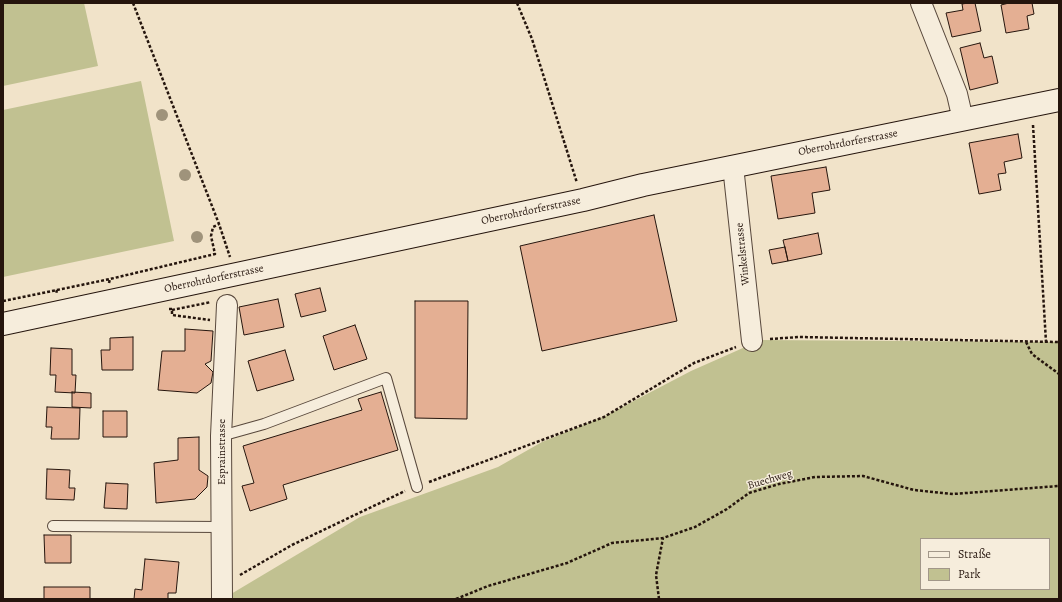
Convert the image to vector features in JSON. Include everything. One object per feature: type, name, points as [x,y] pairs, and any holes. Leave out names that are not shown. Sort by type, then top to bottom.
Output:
[{"type":"main road","name":"Oberrohrdorferstrasse","points":[[3,324],[583,200],[643,185],[1059,100]]},
{"type":"street","points":[[921,3],[957,94],[963,120]]},
{"type":"street","name":"Winkelstrasse","points":[[733,166],[752,341]]},
{"type":"street","name":"Esprainstrasse","points":[[222,592],[221,436],[223,309]]},
{"type":"lane","points":[[221,436],[264,424],[386,378],[417,486]]},
{"type":"lane","points":[[53,526],[222,527]]},
{"type":"path","points":[[133,3],[218,224],[236,275]]},
{"type":"path","points":[[517,3],[532,39],[583,200]]},
{"type":"path","points":[[1029,106],[1032,116],[1046,342]]},
{"type":"path","points":[[3,301],[110,279],[215,254],[211,236],[213,227],[218,224]]},
{"type":"path","points":[[108,289],[110,279]]},
{"type":"path","points":[[56,300],[57,290]]},
{"type":"path","points":[[172,310],[172,315],[223,309]]},
{"type":"path","points":[[166,310],[223,309]]},
{"type":"path","points":[[222,592],[292,545],[395,494],[604,417],[694,363],[752,341],[799,337],[1059,342]]},
{"type":"path","points":[[1026,342],[1032,354],[1059,374]]},
{"type":"path","name":"Buechweg","points":[[456,599],[488,586],[567,563],[612,543],[663,538],[695,527],[727,509],[749,492],[815,477],[863,476],[914,490],[953,494],[1059,486]]},
{"type":"path","points":[[659,599],[656,575],[663,538]]},
{"type":"green space","points":[[3,3],[84,3],[98,66],[3,86]]},
{"type":"green space","points":[[141,81],[174,241],[3,277],[3,110]]},
{"type":"green space","points":[[761,340],[1059,342],[1059,599],[231,599],[231,594],[360,517],[498,467],[542,442],[605,416],[691,371]]},
{"type":"building","points":[[975,3],[981,31],[952,37],[946,13],[963,10],[962,4]]},
{"type":"building","points":[[1009,3],[1032,3],[1034,14],[1027,16],[1029,29],[1006,33],[1001,5]]},
{"type":"building","points":[[980,43],[984,58],[992,56],[998,83],[970,90],[960,48]]},
{"type":"building","points":[[1018,134],[1022,158],[1004,162],[1006,173],[998,174],[1001,190],[979,194],[969,143]]},
{"type":"building","points":[[826,167],[830,190],[812,193],[815,213],[778,219],[771,176]]},
{"type":"building","points":[[654,215],[677,321],[542,351],[520,246]]},
{"type":"building","points":[[818,233],[822,254],[788,261],[783,240]]},
{"type":"building","points":[[785,247],[788,261],[772,264],[769,250]]},
{"type":"building","points":[[320,288],[326,311],[301,317],[295,294]]},
{"type":"building","points":[[278,299],[284,327],[244,335],[239,307]]},
{"type":"building","points":[[415,301],[468,301],[467,419],[415,418]]},
{"type":"building","points":[[355,325],[367,359],[334,370],[323,336]]},
{"type":"building","points":[[185,329],[213,331],[211,361],[205,364],[213,372],[211,383],[197,393],[158,390],[162,351],[185,351]]},
{"type":"building","points":[[133,337],[133,370],[102,370],[101,350],[110,350],[110,338]]},
{"type":"building","points":[[51,348],[72,349],[72,375],[76,375],[75,393],[55,392],[56,375],[50,375]]},
{"type":"building","points":[[285,350],[294,380],[257,391],[248,361]]},
{"type":"building","points":[[72,392],[91,393],[91,408],[72,407]]},
{"type":"building","points":[[381,392],[398,450],[283,485],[287,499],[250,511],[242,486],[254,483],[243,446],[362,410],[358,399]]},
{"type":"building","points":[[47,407],[80,408],[79,439],[51,439],[52,427],[46,427]]},
{"type":"building","points":[[103,411],[127,411],[127,437],[103,437]]},
{"type":"building","points":[[199,437],[199,470],[208,476],[207,487],[195,499],[156,503],[154,463],[178,460],[178,438]]},
{"type":"building","points":[[47,469],[70,470],[69,488],[75,488],[74,500],[46,499]]},
{"type":"building","points":[[106,483],[128,484],[127,509],[104,508]]},
{"type":"building","points":[[44,535],[71,535],[71,563],[45,563]]},
{"type":"building","points":[[145,559],[179,562],[176,593],[168,593],[168,599],[134,599],[135,589],[142,590]]},
{"type":"building","points":[[44,587],[90,587],[90,599],[44,599]]}]
